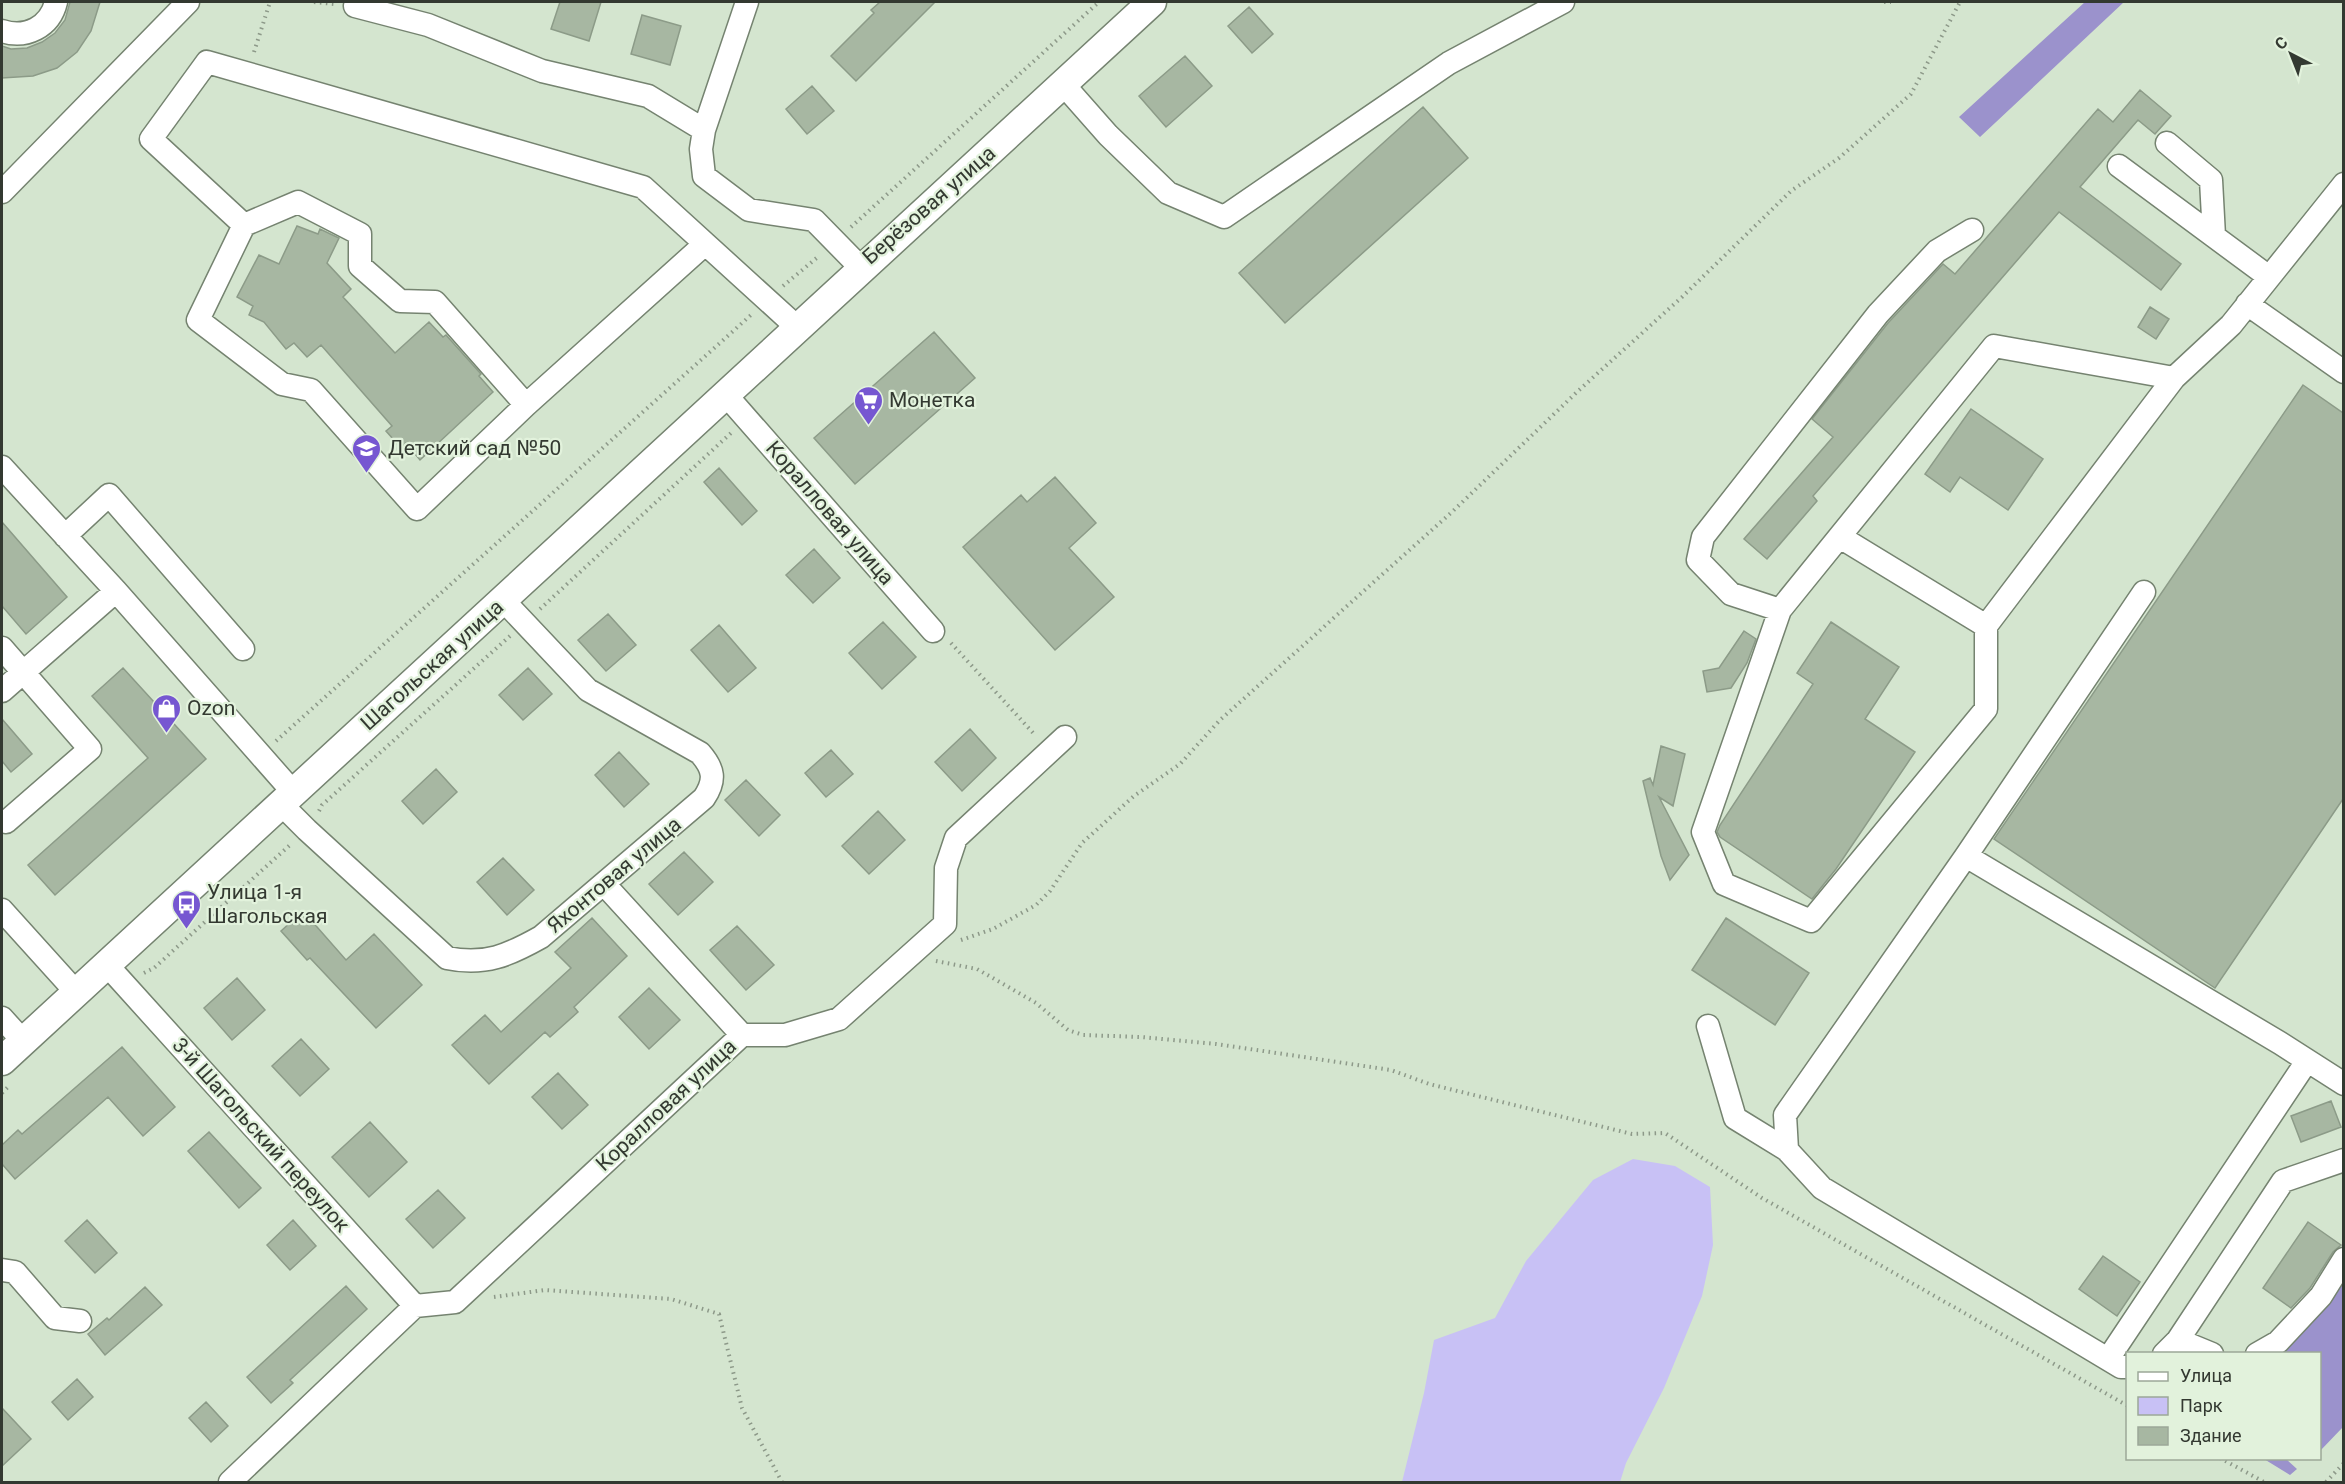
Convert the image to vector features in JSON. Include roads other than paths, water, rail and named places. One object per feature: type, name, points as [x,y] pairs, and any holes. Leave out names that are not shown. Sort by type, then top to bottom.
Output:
[{"type":"main road","name":"Берёзовая улица","points":[[862,269],[1152,2]]},
{"type":"main road","name":"Шагольская улица","points":[[10,1069],[23,1041],[76,992],[114,973],[287,798],[862,269]]},
{"type":"street","points":[[2,31],[12,34],[26,33],[39,27],[49,18],[56,2]]},
{"type":"street","points":[[2,192],[188,2]]},
{"type":"street","points":[[355,6],[428,25],[542,71],[648,96],[704,130],[747,2]]},
{"type":"street","points":[[1063,84],[1108,135],[1168,194],[1224,217],[1449,63],[1563,2]]},
{"type":"street","points":[[244,225],[151,139],[207,62],[643,187],[798,328]]},
{"type":"street","name":"Берёзовая улица","points":[[704,130],[701,149],[704,176],[750,210],[814,220],[862,269]]},
{"type":"street","points":[[2168,142],[2211,180],[2214,236]]},
{"type":"street","points":[[2119,166],[2269,277]]},
{"type":"street","points":[[2174,378],[1994,346],[1780,610],[1703,832],[1724,884],[1811,921],[1986,709],[1986,626],[2174,378],[2231,325],[2343,184]]},
{"type":"street","points":[[526,405],[435,302],[400,301],[360,266],[360,234],[298,202],[244,225],[198,320],[282,384],[311,390],[417,509],[526,405],[705,244]]},
{"type":"street","points":[[1780,610],[1731,594],[1698,561],[1703,537],[1878,314],[1937,251],[1972,230]]},
{"type":"street","points":[[2247,304],[2343,372]]},
{"type":"street","name":"Коралловая улица","points":[[726,395],[933,631]]},
{"type":"street","name":"Яхонтовая улица","points":[[2,467],[116,591],[260,755],[307,830],[447,957],[467,962],[491,960],[516,951],[541,937],[704,798],[711,788],[713,775],[709,764],[700,753],[588,690],[503,600]]},
{"type":"street","points":[[65,536],[108,495],[243,649]]},
{"type":"street","points":[[1840,537],[1986,626]]},
{"type":"street","points":[[2,691],[116,591]]},
{"type":"street","points":[[1787,1150],[1785,1115],[1966,856],[2144,592]]},
{"type":"street","points":[[2,648],[90,749],[6,822]]},
{"type":"street","name":"Коралловая улица","points":[[415,1306],[455,1302],[742,1035],[785,1035],[839,1019],[912,956],[945,924],[946,868],[956,838],[1057,744]]},
{"type":"street","points":[[1966,856],[2307,1060],[2343,1084]]},
{"type":"street","points":[[604,884],[742,1035]]},
{"type":"street","points":[[2,910],[76,992]]},
{"type":"street","name":"3-й Шагольский переулок","points":[[114,973],[415,1306]]},
{"type":"street","points":[[2,1018],[23,1041]]},
{"type":"street","points":[[1708,1026],[1735,1118],[1787,1150],[1822,1188],[2118,1363],[2307,1060]]},
{"type":"street","points":[[2205,1352],[2171,1347],[2283,1181],[2343,1160]]},
{"type":"street","points":[[2259,1352],[2278,1342],[2320,1296],[2343,1259]]},
{"type":"street","points":[[2,1270],[15,1272],[56,1318],[80,1321]]},
{"type":"street","points":[[230,1482],[415,1306]]},
{"type":"place","name":"Монетка","points":[[868,426]]},
{"type":"place","name":"Детский сад №50","points":[[367,474]]},
{"type":"place","name":"Ozon","points":[[166,734]]},
{"type":"place","name":"Улица 1-я Шагольская","points":[[186,930]]}]
